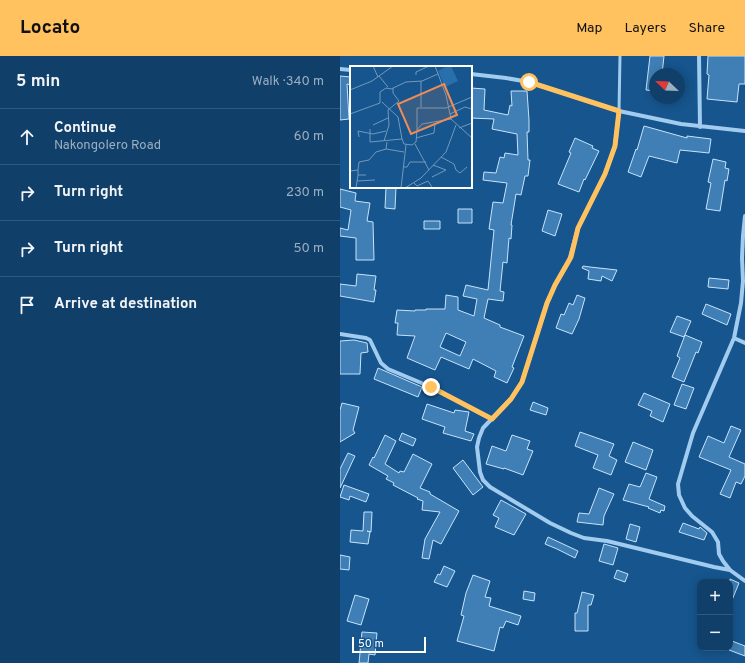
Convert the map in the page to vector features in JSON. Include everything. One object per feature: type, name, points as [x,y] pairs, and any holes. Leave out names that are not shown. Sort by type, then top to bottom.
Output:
[{"type":"street","points":[[699,56],[700,127]]},
{"type":"street","points":[[472,74],[529,82],[619,111],[700,127],[745,131]]},
{"type":"street","points":[[619,111],[615,146],[605,174],[578,228],[571,257],[555,285],[547,303],[522,382],[511,399],[483,428],[479,438],[477,447],[480,472],[483,480],[490,487],[571,533],[584,538],[730,570]]},
{"type":"street","points":[[745,216],[741,304],[734,338],[690,441],[678,484],[679,495],[685,508],[716,538],[721,558],[730,570],[745,581]]},
{"type":"street","points":[[340,334],[370,340],[381,363],[388,370],[431,387],[492,419]]},
{"type":"street","points":[[734,338],[745,343]]},
{"type":"lane","points":[[619,111],[620,56]]},
{"type":"building","points":[[650,56],[664,56],[663,68],[649,68],[649,90],[646,90]]},
{"type":"building","points":[[708,56],[745,56],[745,84],[739,84],[737,102],[707,99],[709,75],[707,74]]},
{"type":"building","points":[[340,76],[350,77],[350,85],[347,84],[349,119],[340,120]]},
{"type":"building","points":[[472,88],[485,89],[484,110],[508,115],[510,105],[512,106],[511,91],[527,91],[529,120],[529,132],[527,132],[528,160],[530,160],[528,176],[525,176],[521,195],[516,194],[511,225],[511,239],[509,238],[507,263],[503,262],[500,291],[504,292],[503,301],[488,299],[484,318],[500,325],[500,327],[524,336],[512,367],[514,368],[507,383],[494,377],[496,371],[473,359],[469,369],[441,357],[435,370],[407,358],[415,336],[397,335],[398,323],[395,323],[397,310],[415,311],[426,309],[445,309],[446,295],[458,297],[458,310],[474,316],[477,299],[463,296],[466,285],[488,290],[494,230],[489,229],[493,202],[503,203],[507,183],[483,180],[484,172],[496,173],[500,157],[504,158],[505,153],[518,155],[517,134],[492,129],[494,119],[472,118]],"holes":[[[446,333],[466,342],[460,356],[440,347]]]},
{"type":"building","points":[[644,126],[687,138],[687,136],[711,139],[709,153],[680,150],[677,163],[649,156],[641,177],[628,172],[636,149],[637,150]]},
{"type":"building","points":[[575,138],[593,146],[592,148],[599,151],[585,180],[584,179],[579,192],[558,184],[571,153],[569,152]]},
{"type":"building","points":[[713,159],[726,162],[725,168],[729,169],[727,181],[725,180],[720,211],[706,209],[711,183],[708,182]]},
{"type":"building","points":[[386,188],[396,188],[395,209],[385,208]]},
{"type":"building","points":[[340,189],[356,193],[355,201],[370,203],[367,221],[373,222],[374,260],[356,260],[356,238],[340,236],[340,228],[348,230],[351,210],[340,207]]},
{"type":"building","points":[[458,209],[472,209],[472,223],[458,223]]},
{"type":"building","points":[[548,210],[562,214],[555,236],[542,231]]},
{"type":"building","points":[[424,221],[440,221],[440,229],[424,229]]},
{"type":"building","points":[[583,266],[617,270],[612,281],[602,276],[601,281],[588,279],[589,271],[582,268]]},
{"type":"building","points":[[357,274],[376,276],[374,302],[340,296],[340,284],[356,286]]},
{"type":"building","points":[[709,278],[729,280],[728,289],[708,287]]},
{"type":"building","points":[[577,295],[585,298],[579,319],[572,334],[556,328],[561,314],[564,315],[569,303],[573,305]]},
{"type":"building","points":[[706,304],[731,314],[727,325],[702,314]]},
{"type":"building","points":[[677,316],[691,321],[684,337],[670,332]]},
{"type":"building","points":[[685,335],[702,342],[698,353],[696,352],[684,382],[672,377],[680,358],[677,356]]},
{"type":"building","points":[[354,340],[367,343],[368,352],[361,353],[360,374],[340,374],[340,341]]},
{"type":"building","points":[[378,368],[422,387],[418,397],[374,379]]},
{"type":"building","points":[[682,384],[694,388],[686,409],[674,405]]},
{"type":"building","points":[[644,393],[670,404],[663,422],[650,416],[652,411],[638,405]]},
{"type":"building","points":[[533,402],[548,408],[546,415],[530,410]]},
{"type":"building","points":[[342,403],[359,407],[353,430],[355,433],[340,442],[340,410]]},
{"type":"building","points":[[427,404],[454,413],[455,410],[469,412],[465,431],[474,434],[471,441],[443,433],[445,427],[422,419]]},
{"type":"building","points":[[731,426],[741,430],[729,457],[745,464],[745,476],[741,484],[736,482],[730,498],[720,494],[731,470],[699,457],[708,436],[724,443]]},
{"type":"building","points":[[580,432],[614,444],[609,456],[617,460],[611,475],[593,468],[598,455],[575,446]]},
{"type":"building","points":[[402,433],[416,439],[413,446],[399,440]]},
{"type":"building","points":[[385,435],[396,441],[385,464],[399,473],[400,471],[404,472],[413,454],[432,464],[420,488],[430,492],[430,494],[459,511],[441,544],[433,540],[429,559],[422,558],[425,539],[440,512],[422,510],[423,501],[393,485],[394,483],[386,479],[388,476],[369,465]]},
{"type":"building","points":[[512,435],[530,441],[527,449],[533,451],[523,475],[504,468],[486,464],[492,446],[506,451]]},
{"type":"building","points":[[633,442],[653,450],[646,470],[625,462]]},
{"type":"building","points":[[348,453],[355,456],[340,488],[340,469]]},
{"type":"building","points":[[463,460],[483,487],[473,495],[453,468]]},
{"type":"building","points":[[646,473],[657,477],[649,499],[665,506],[664,511],[661,510],[660,513],[648,508],[649,507],[623,500],[629,484],[640,487]]},
{"type":"building","points":[[344,485],[369,494],[366,502],[350,496],[349,500],[340,497]]},
{"type":"building","points":[[599,488],[614,494],[604,516],[603,525],[577,522],[579,513],[589,514]]},
{"type":"building","points":[[501,500],[526,514],[514,535],[495,527],[499,518],[493,515]]},
{"type":"building","points":[[364,512],[372,512],[371,532],[367,531],[370,532],[368,544],[350,542],[351,530],[363,531]]},
{"type":"building","points":[[683,523],[699,529],[700,527],[707,533],[704,540],[679,532]]},
{"type":"building","points":[[630,524],[640,527],[636,542],[626,539]]},
{"type":"building","points":[[548,537],[578,551],[575,558],[545,544]]},
{"type":"building","points":[[604,544],[618,548],[613,565],[599,561]]},
{"type":"building","points":[[340,555],[350,557],[349,570],[340,569]]},
{"type":"building","points":[[444,566],[455,571],[447,587],[434,582],[438,574],[440,575]]},
{"type":"building","points":[[617,570],[628,574],[625,582],[614,578]]},
{"type":"building","points":[[473,575],[490,581],[485,597],[491,598],[489,606],[521,616],[518,625],[506,621],[503,628],[500,627],[494,651],[457,641],[464,616],[461,615],[466,593]]},
{"type":"building","points":[[733,580],[739,583],[733,598]]},
{"type":"building","points":[[524,591],[535,593],[534,601],[523,599]]},
{"type":"building","points":[[582,592],[594,595],[591,605],[588,605],[588,631],[575,631],[575,613],[577,613]]},
{"type":"building","points":[[355,595],[369,599],[361,625],[347,621]]},
{"type":"building","points":[[362,632],[377,633],[375,655],[369,654],[368,663],[359,663]]},
{"type":"building","points":[[733,641],[745,646],[745,656],[732,651],[733,651]]},
{"type":"route","points":[[431,387],[492,419],[511,399],[522,382],[547,303],[555,285],[571,257],[578,228],[605,174],[615,146],[619,111],[529,82]]}]
